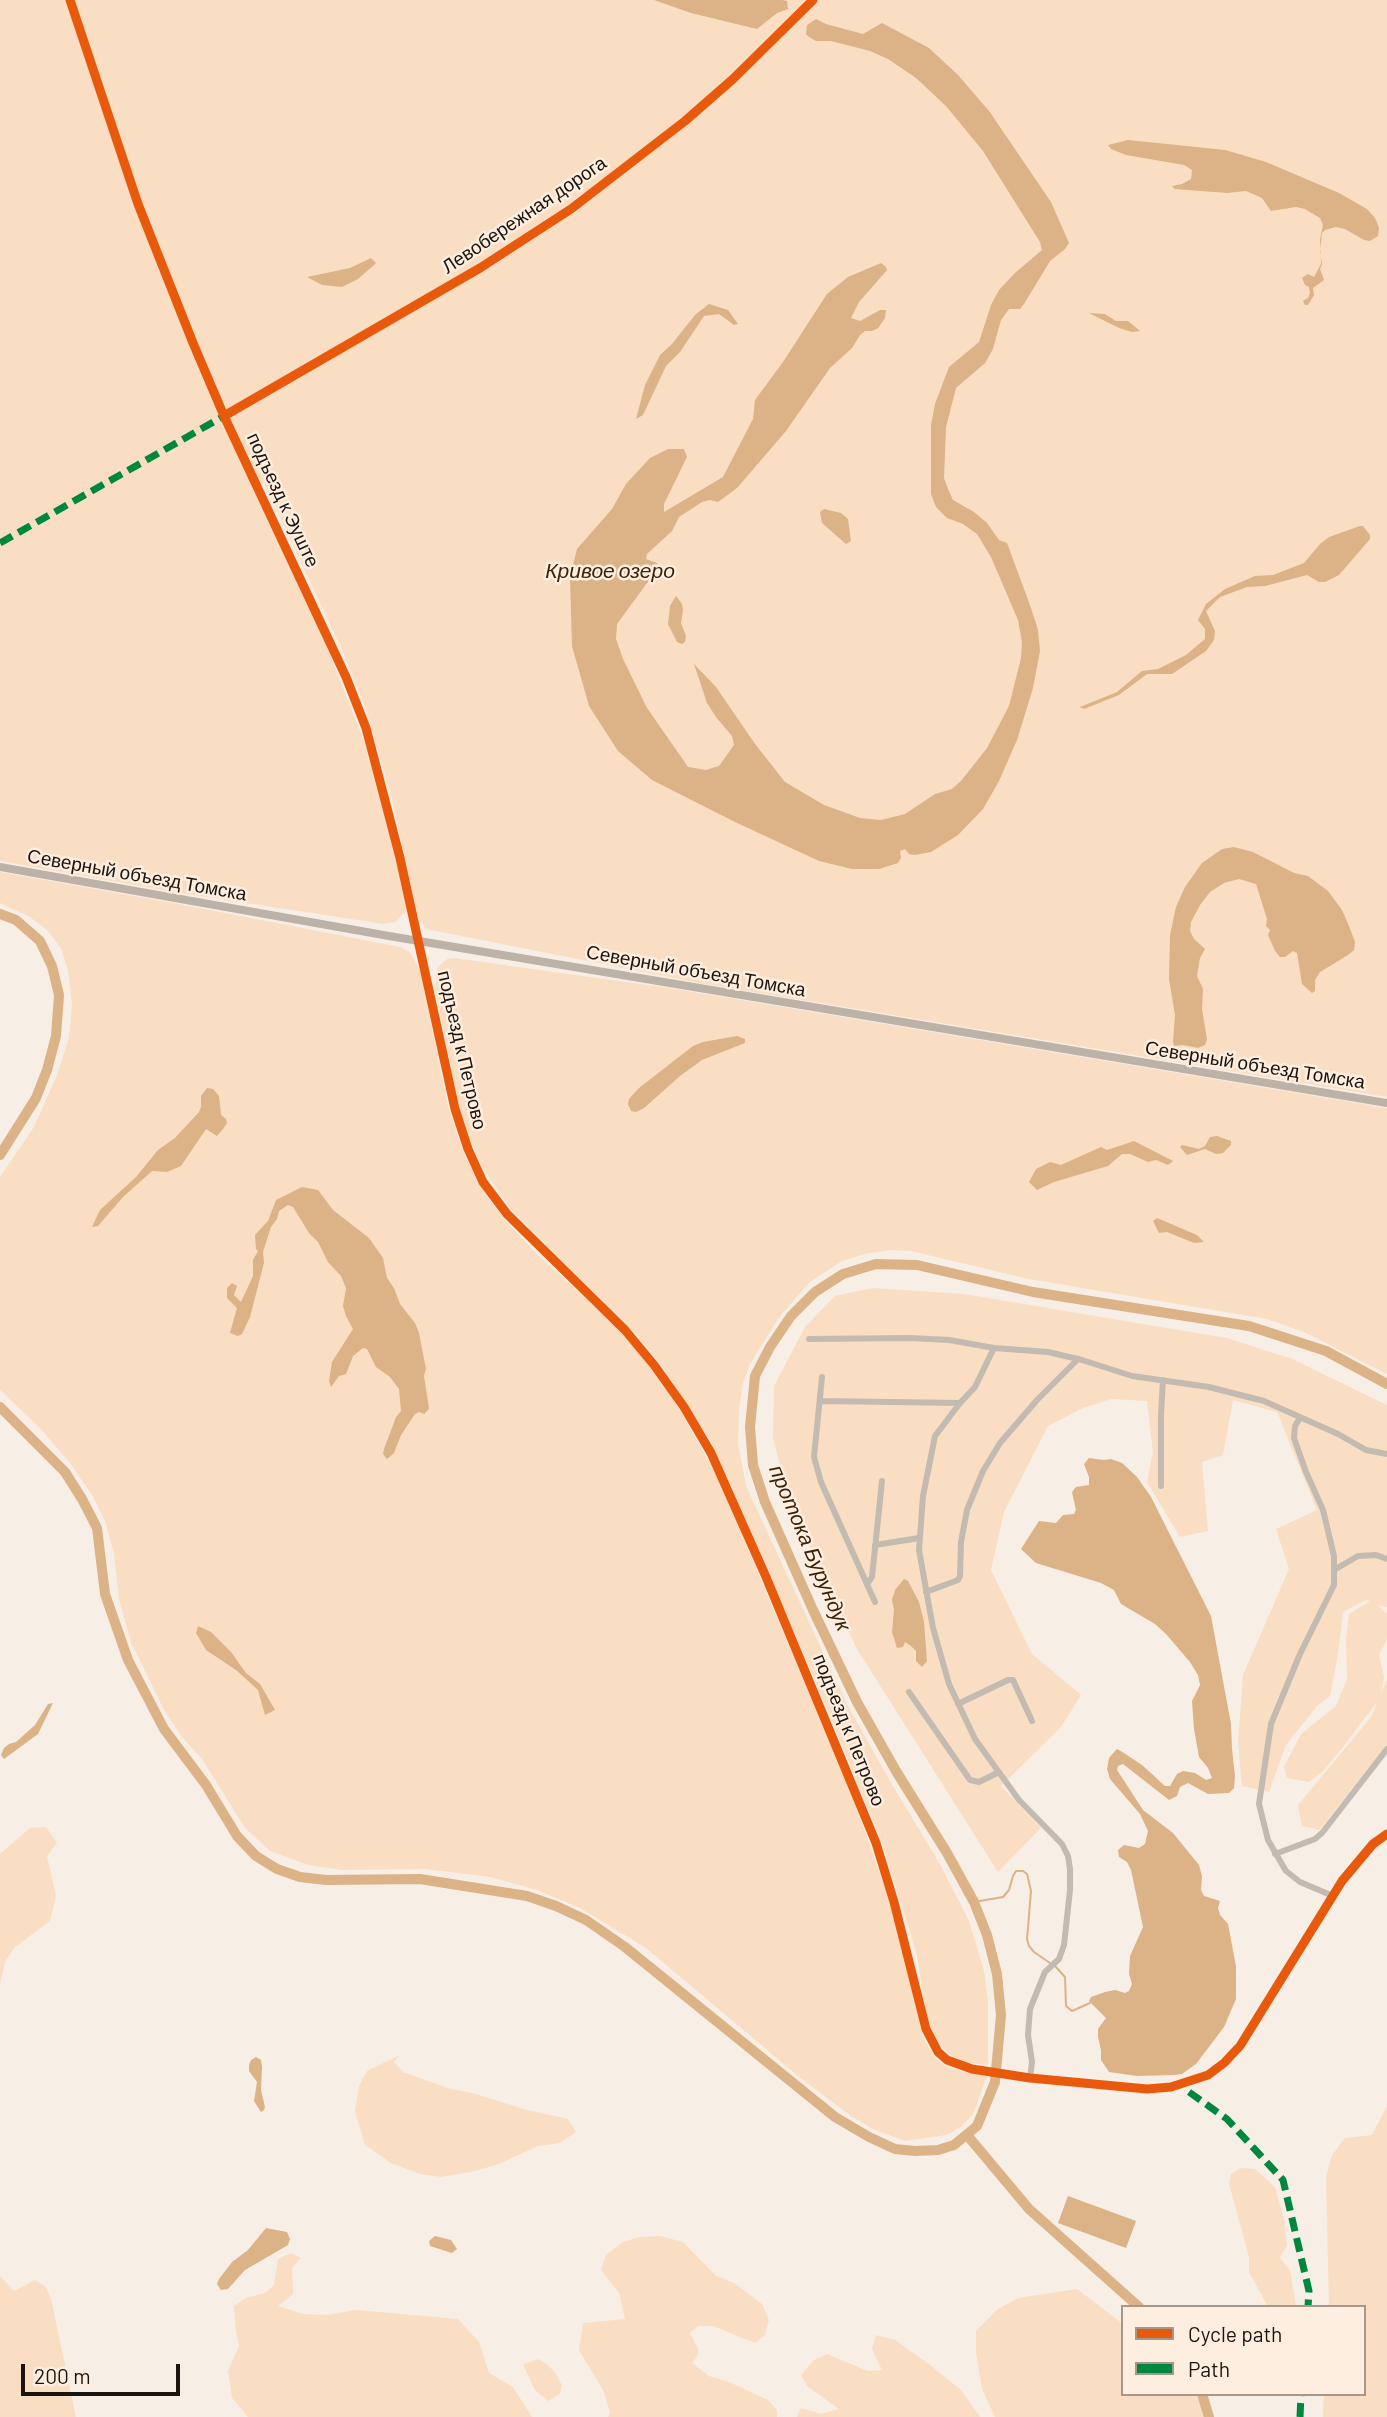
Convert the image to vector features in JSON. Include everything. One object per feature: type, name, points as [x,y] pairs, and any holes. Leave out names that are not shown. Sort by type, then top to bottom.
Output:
[{"type":"main road","name":"Северный объезд Томска","points":[[0,867],[1387,1103]]},
{"type":"street","name":"подъезд к Эуште","points":[[70,0],[138,204],[224,416],[346,677],[363,721],[419,940]]},
{"type":"street","name":"Левобережная дорога","points":[[224,416],[480,268],[570,209],[693,114],[733,79],[813,0]]},
{"type":"street","name":"подъезд к Петрово","points":[[419,940],[439,1044],[455,1109],[478,1172],[507,1214],[638,1345],[670,1387],[703,1438],[761,1565],[876,1843],[931,2042],[947,2060],[972,2069],[1030,2078],[1147,2089],[1171,2087],[1208,2075],[1240,2046],[1350,1870],[1373,1844],[1387,1834]]},
{"type":"street","points":[[809,1339],[949,1340],[994,1348],[1048,1352],[1132,1376],[1209,1387],[1264,1401],[1338,1434],[1366,1450],[1387,1454]]},
{"type":"street","points":[[994,1348],[975,1387],[935,1436],[923,1496],[919,1538],[926,1592],[939,1651],[958,1704],[975,1739],[1019,1800],[1062,1844],[1068,1856],[1070,1890],[1064,1945],[1059,1959],[1045,1972],[1030,2009],[1030,2078]]},
{"type":"street","points":[[926,1592],[958,1580],[967,1510],[983,1471],[1000,1443],[1077,1359]]},
{"type":"street","points":[[822,1377],[814,1457],[821,1482],[875,1602]]},
{"type":"street","points":[[1161,1486],[1163,1380]]},
{"type":"street","points":[[821,1401],[960,1403]]},
{"type":"street","points":[[1300,1418],[1295,1426],[1294,1438],[1322,1510],[1334,1556],[1334,1585],[1300,1654],[1271,1724],[1259,1804],[1275,1854],[1286,1871],[1300,1882],[1333,1896]]},
{"type":"street","points":[[867,1584],[872,1577],[882,1480]]},
{"type":"street","points":[[875,1545],[919,1538]]},
{"type":"street","points":[[1334,1570],[1358,1556],[1376,1555],[1387,1559]]},
{"type":"street","points":[[958,1704],[1013,1680],[1032,1721]]},
{"type":"street","points":[[909,1692],[970,1780],[979,1782],[999,1772]]},
{"type":"street","points":[[1275,1854],[1315,1839],[1322,1833],[1387,1749]]},
{"type":"shaded area","points":[[0,0],[1387,0],[1387,1097],[694,982],[426,929],[418,917],[391,795],[365,706],[264,483],[256,488],[252,487],[325,642],[365,744],[401,880],[405,912],[395,922],[384,924],[174,892],[0,861]]},
{"type":"shaded area","points":[[0,872],[400,947],[410,952],[420,971],[448,1106],[466,1158],[485,1194],[539,1256],[620,1330],[636,1349],[674,1400],[717,1476],[850,1790],[886,1890],[923,2038],[935,2058],[946,2066],[987,2076],[973,2114],[961,2127],[946,2135],[905,2141],[875,2130],[851,2116],[798,2076],[646,1948],[580,1908],[537,1890],[490,1877],[425,1869],[342,1870],[308,1865],[270,1851],[245,1828],[202,1759],[181,1736],[163,1708],[131,1642],[119,1599],[114,1553],[105,1521],[92,1495],[70,1463],[40,1428],[0,1390],[0,1177],[34,1127],[57,1075],[69,1038],[72,1004],[68,970],[61,948],[47,930],[30,917],[0,903]]},
{"type":"shaded area","points":[[447,959],[669,988],[1387,1108],[1387,1374],[1304,1332],[1267,1319],[1029,1279],[911,1251],[890,1250],[842,1261],[810,1282],[780,1316],[750,1364],[743,1383],[739,1408],[738,1443],[746,1486],[848,1706],[941,1866],[969,1921],[984,1971],[988,2001],[988,2065],[970,2063],[954,2057],[941,2046],[932,2032],[926,2014],[917,1955],[881,1839],[819,1689],[710,1440],[662,1366],[637,1335],[510,1208],[484,1170],[459,1106],[435,988],[438,967]]},
{"type":"shaded area","points":[[872,1288],[964,1294],[1227,1338],[1292,1359],[1387,1405],[1387,1607],[1378,1605],[1387,1614],[1387,1639],[1379,1655],[1384,1677],[1381,1693],[1387,1680],[1387,1745],[1319,1830],[1302,1826],[1298,1805],[1372,1716],[1377,1702],[1323,1771],[1309,1782],[1287,1778],[1284,1767],[1301,1734],[1336,1706],[1347,1679],[1346,1640],[1349,1614],[1370,1601],[1366,1600],[1343,1612],[1330,1696],[1317,1706],[1286,1745],[1269,1792],[1242,1786],[1238,1742],[1243,1675],[1289,1569],[1276,1529],[1317,1510],[1277,1412],[1233,1400],[1223,1455],[1202,1462],[1208,1531],[1180,1537],[1147,1482],[1153,1452],[1147,1401],[1111,1399],[1083,1408],[1048,1426],[1004,1512],[991,1570],[1032,1654],[1081,1695],[1061,1727],[1001,1786],[1041,1828],[998,1872],[857,1649],[792,1510],[773,1438],[774,1386],[805,1327],[835,1296]]},
{"type":"shaded area","points":[[46,1827],[57,1843],[47,1856],[56,1896],[50,1921],[14,1948],[5,1962],[0,1985],[0,1854],[30,1828]]},
{"type":"shaded area","points":[[400,2055],[394,2062],[403,2072],[448,2088],[568,2119],[576,2132],[560,2143],[538,2146],[499,2164],[471,2172],[441,2177],[420,2174],[391,2163],[365,2145],[355,2111],[359,2086],[367,2071]]},
{"type":"shaded area","points":[[1387,2106],[1387,2417],[1323,2417],[1324,2396],[1366,2396],[1366,2305],[1329,2305],[1326,2177],[1332,2155],[1345,2138],[1372,2135]]},
{"type":"shaded area","points":[[1241,2168],[1255,2169],[1275,2187],[1284,2220],[1287,2245],[1280,2258],[1290,2270],[1296,2305],[1267,2305],[1249,2272],[1249,2257],[1229,2184],[1231,2174]]},
{"type":"shaded area","points":[[660,2236],[683,2242],[716,2276],[734,2283],[762,2304],[769,2320],[765,2335],[755,2343],[713,2326],[698,2326],[690,2333],[698,2349],[698,2355],[692,2363],[709,2376],[768,2400],[777,2410],[777,2417],[608,2417],[610,2412],[603,2390],[579,2350],[583,2323],[625,2319],[619,2293],[601,2270],[606,2255],[623,2242],[639,2237]]},
{"type":"shaded area","points":[[291,2253],[301,2258],[292,2268],[293,2294],[278,2306],[303,2314],[327,2315],[356,2310],[458,2319],[479,2342],[489,2373],[513,2387],[532,2417],[248,2417],[232,2398],[228,2371],[239,2346],[234,2306],[246,2298],[265,2293],[274,2285],[278,2259]]},
{"type":"shaded area","points":[[0,2276],[14,2291],[35,2280],[46,2287],[51,2299],[76,2417],[0,2417]]},
{"type":"shaded area","points":[[1077,2289],[1121,2322],[1121,2396],[1196,2396],[1209,2417],[995,2417],[982,2389],[976,2353],[976,2331],[998,2309],[1018,2298]]},
{"type":"shaded area","points":[[876,2335],[895,2340],[930,2365],[961,2390],[980,2417],[797,2417],[801,2408],[821,2414],[839,2409],[807,2386],[801,2375],[814,2360],[827,2354],[868,2371],[882,2370],[872,2349]]},
{"type":"shaded area","points":[[537,2359],[547,2364],[562,2385],[560,2394],[548,2401],[535,2390],[523,2365]]},
{"type":"water","points":[[654,0],[782,0],[787,1],[788,9],[777,13],[757,29],[691,13]]},
{"type":"water","name":"Кривое озеро","points":[[816,19],[863,34],[882,23],[929,48],[958,75],[989,111],[1051,202],[1069,243],[1050,261],[1020,309],[1009,309],[1001,320],[993,349],[985,363],[956,388],[946,427],[944,478],[953,500],[974,512],[987,523],[999,540],[1007,543],[1031,608],[1038,630],[1040,651],[1033,688],[1017,740],[983,809],[958,835],[931,852],[915,855],[909,854],[905,849],[900,851],[901,858],[898,863],[879,869],[852,869],[819,861],[652,780],[618,751],[589,706],[572,646],[570,577],[577,549],[612,509],[626,484],[650,458],[668,449],[684,449],[687,457],[664,504],[664,512],[723,477],[753,419],[755,400],[827,294],[848,277],[881,263],[887,270],[859,302],[851,318],[860,321],[880,310],[886,310],[885,318],[878,328],[860,335],[852,348],[830,368],[786,431],[737,488],[718,502],[702,502],[679,517],[672,531],[647,554],[646,559],[657,563],[658,568],[617,624],[616,639],[647,708],[688,767],[706,770],[719,766],[734,745],[732,736],[707,703],[694,664],[716,687],[785,782],[824,805],[860,818],[881,820],[905,814],[935,794],[952,789],[987,748],[1009,706],[1021,658],[1022,642],[1018,620],[991,557],[977,534],[963,524],[947,518],[936,507],[931,494],[931,425],[935,404],[949,367],[979,342],[999,290],[1042,250],[1040,242],[983,151],[946,106],[916,78],[888,59],[870,51],[831,41],[816,41],[809,37],[806,34],[807,25]]},
{"type":"water","points":[[1128,140],[1225,150],[1266,162],[1339,193],[1367,209],[1375,218],[1379,228],[1378,236],[1370,241],[1364,240],[1336,227],[1322,233],[1320,249],[1320,240],[1323,225],[1320,218],[1305,209],[1296,207],[1271,211],[1262,198],[1246,191],[1227,193],[1175,189],[1172,186],[1191,179],[1192,170],[1184,165],[1126,155],[1108,145]]},
{"type":"water","points":[[1321,256],[1322,264],[1320,269],[1324,280],[1313,288],[1314,295],[1308,305],[1305,305],[1303,301],[1310,293],[1302,278],[1308,274],[1314,277],[1321,264]]},
{"type":"water","points":[[371,258],[376,263],[374,265],[358,279],[342,287],[322,285],[307,277],[350,268]]},
{"type":"water","points":[[709,304],[728,310],[738,324],[734,325],[719,314],[704,316],[680,352],[666,366],[643,415],[636,419],[645,385],[660,355],[695,315]]},
{"type":"water","points":[[1089,313],[1105,314],[1116,321],[1128,321],[1140,331],[1132,332],[1119,328]]},
{"type":"water","points":[[824,509],[841,513],[848,519],[851,541],[846,544],[822,523],[820,512]]},
{"type":"water","points":[[1360,526],[1370,535],[1370,539],[1339,575],[1319,582],[1307,575],[1265,586],[1247,587],[1220,597],[1206,611],[1215,631],[1214,640],[1206,651],[1172,674],[1147,674],[1119,695],[1084,709],[1080,707],[1117,692],[1142,671],[1158,669],[1186,655],[1205,639],[1205,629],[1198,620],[1206,604],[1225,589],[1255,576],[1273,575],[1304,563],[1329,537]]},
{"type":"water","points":[[676,596],[683,610],[681,623],[686,636],[682,644],[677,642],[668,624],[670,606]]},
{"type":"water","points":[[1234,847],[1253,852],[1294,873],[1308,876],[1328,891],[1342,910],[1355,942],[1354,950],[1320,972],[1312,993],[1302,984],[1297,953],[1293,951],[1280,957],[1275,951],[1268,935],[1270,930],[1266,926],[1267,919],[1256,884],[1239,879],[1224,883],[1210,892],[1200,905],[1191,922],[1190,931],[1205,949],[1200,958],[1197,976],[1203,989],[1202,1009],[1207,1039],[1205,1045],[1198,1048],[1174,1046],[1175,1015],[1169,979],[1170,935],[1176,907],[1185,887],[1202,863],[1222,849]]},
{"type":"water","points":[[737,1036],[745,1039],[745,1043],[702,1060],[644,1108],[631,1111],[629,1099],[639,1088],[693,1046]]},
{"type":"water","points":[[207,1088],[213,1089],[219,1096],[221,1115],[227,1123],[223,1129],[217,1136],[206,1129],[181,1166],[167,1172],[152,1171],[123,1197],[98,1226],[92,1227],[100,1210],[199,1112],[201,1096]]},
{"type":"water","points":[[1217,1136],[1231,1141],[1231,1145],[1223,1153],[1216,1154],[1205,1149],[1187,1155],[1180,1147],[1182,1145],[1199,1149],[1205,1146],[1210,1137]]},
{"type":"water","points":[[1134,1141],[1173,1161],[1168,1165],[1122,1154],[1108,1166],[1054,1182],[1037,1190],[1029,1182],[1036,1169],[1050,1162],[1061,1165],[1101,1147],[1107,1150]]},
{"type":"water","points":[[302,1187],[318,1190],[333,1210],[369,1238],[383,1258],[387,1278],[400,1304],[415,1323],[419,1333],[426,1369],[424,1376],[429,1409],[424,1414],[415,1414],[401,1435],[394,1453],[387,1459],[383,1454],[384,1449],[396,1417],[401,1411],[399,1389],[390,1377],[376,1367],[367,1349],[363,1348],[353,1356],[346,1374],[339,1376],[331,1387],[329,1381],[332,1362],[353,1329],[343,1306],[346,1288],[341,1276],[328,1262],[318,1242],[293,1207],[288,1205],[279,1211],[271,1227],[263,1252],[264,1263],[250,1317],[242,1334],[238,1336],[230,1333],[237,1308],[227,1298],[227,1288],[232,1283],[237,1286],[234,1295],[241,1302],[253,1276],[253,1260],[258,1251],[255,1235],[268,1221],[276,1200]]},
{"type":"water","points":[[1157,1218],[1197,1235],[1204,1242],[1194,1243],[1167,1232],[1159,1233],[1153,1221]]},
{"type":"water","points":[[1089,1458],[1111,1459],[1122,1463],[1137,1477],[1151,1497],[1211,1616],[1231,1724],[1235,1776],[1234,1788],[1229,1793],[1208,1794],[1188,1783],[1180,1787],[1177,1796],[1169,1800],[1123,1764],[1118,1766],[1117,1770],[1143,1810],[1173,1833],[1199,1865],[1202,1876],[1201,1890],[1204,1896],[1220,1901],[1220,1915],[1228,1924],[1236,1966],[1236,1999],[1224,2027],[1196,2064],[1182,2074],[1137,2076],[1109,2072],[1101,2060],[1098,2037],[1098,2029],[1106,2018],[1089,2001],[1091,1997],[1105,1992],[1129,1991],[1132,1984],[1129,1974],[1130,1956],[1143,1927],[1131,1870],[1127,1862],[1119,1857],[1118,1850],[1124,1845],[1139,1848],[1145,1844],[1148,1831],[1140,1814],[1110,1779],[1107,1769],[1109,1758],[1117,1749],[1142,1765],[1165,1786],[1170,1786],[1177,1774],[1183,1771],[1195,1773],[1206,1780],[1212,1778],[1199,1757],[1192,1701],[1200,1685],[1198,1675],[1190,1662],[1155,1624],[1121,1604],[1114,1590],[1101,1583],[1036,1563],[1021,1549],[1039,1521],[1056,1523],[1063,1515],[1074,1514],[1076,1510],[1072,1492],[1076,1487],[1089,1485],[1084,1464]]},
{"type":"water","points":[[904,1579],[908,1581],[919,1602],[924,1622],[927,1661],[922,1667],[916,1661],[916,1651],[911,1646],[905,1642],[903,1647],[897,1648],[892,1632],[892,1600],[895,1590]]},
{"type":"water","points":[[198,1626],[211,1632],[231,1652],[246,1673],[260,1684],[275,1710],[265,1715],[258,1690],[236,1670],[206,1650],[196,1633]]},
{"type":"water","points":[[53,1703],[38,1734],[4,1759],[1,1755],[4,1748],[16,1742],[35,1725],[48,1704]]},
{"type":"water","points":[[256,2057],[261,2060],[262,2067],[261,2090],[265,2107],[261,2112],[254,2101],[257,2082],[249,2071],[251,2060]]},
{"type":"water","points":[[1068,2196],[1136,2221],[1126,2248],[1058,2223]]},
{"type":"water","points":[[266,2228],[287,2232],[290,2239],[288,2245],[245,2270],[228,2289],[221,2290],[217,2284],[219,2279]]},
{"type":"water","points":[[435,2236],[451,2240],[457,2249],[452,2253],[430,2246],[429,2241]]},
{"type":"waterway","name":"протока Бурундук","points":[[0,914],[16,920],[40,941],[52,966],[59,995],[56,1036],[47,1070],[36,1098],[0,1155]]},
{"type":"waterway","name":"протока Бурундук","points":[[0,1407],[65,1472],[82,1499],[97,1528],[105,1594],[128,1660],[164,1729],[206,1785],[237,1836],[256,1856],[277,1869],[300,1877],[326,1880],[420,1879],[527,1896],[556,1906],[586,1920],[625,1947],[835,2117],[895,2149],[915,2151],[938,2150],[954,2145],[977,2126],[995,2082],[1001,2015],[997,1974],[987,1935],[974,1902],[857,1702],[765,1502],[753,1465],[750,1427],[755,1376],[770,1347],[791,1316],[815,1292],[843,1274],[876,1264],[917,1265],[1033,1292],[1249,1326],[1326,1351],[1387,1384]]},
{"type":"waterway","points":[[974,1902],[1003,1897],[1009,1890],[1016,1871],[1027,1874],[1031,1891],[1027,1939],[1034,1952],[1050,1963]]},
{"type":"waterway","points":[[1055,1966],[1065,1977],[1066,2006],[1072,2011],[1090,2003]]},
{"type":"waterway","name":"протока Бурундук","points":[[967,2135],[1029,2209],[1137,2305]]},
{"type":"waterway","name":"протока Бурундук","points":[[1203,2396],[1209,2417]]},
{"type":"marked path","points":[[0,543],[224,416]]},
{"type":"marked path","points":[[1189,2092],[1227,2119],[1283,2180],[1309,2291],[1308,2305]]},
{"type":"marked path","points":[[1300,2417],[1301,2396]]},
{"type":"cycle path","points":[[70,0],[138,204],[193,343],[224,416],[346,677],[366,728],[400,858],[455,1109],[468,1149],[483,1182],[507,1214],[625,1330],[654,1365],[684,1407],[711,1453],[766,1577],[876,1843],[926,2029],[938,2052],[947,2060],[972,2069],[1030,2078],[1147,2089],[1171,2087],[1208,2075],[1240,2046],[1342,1881],[1373,1844],[1387,1834]]},
{"type":"cycle path","points":[[224,416],[480,268],[571,209],[685,121],[733,79],[813,0]]}]
